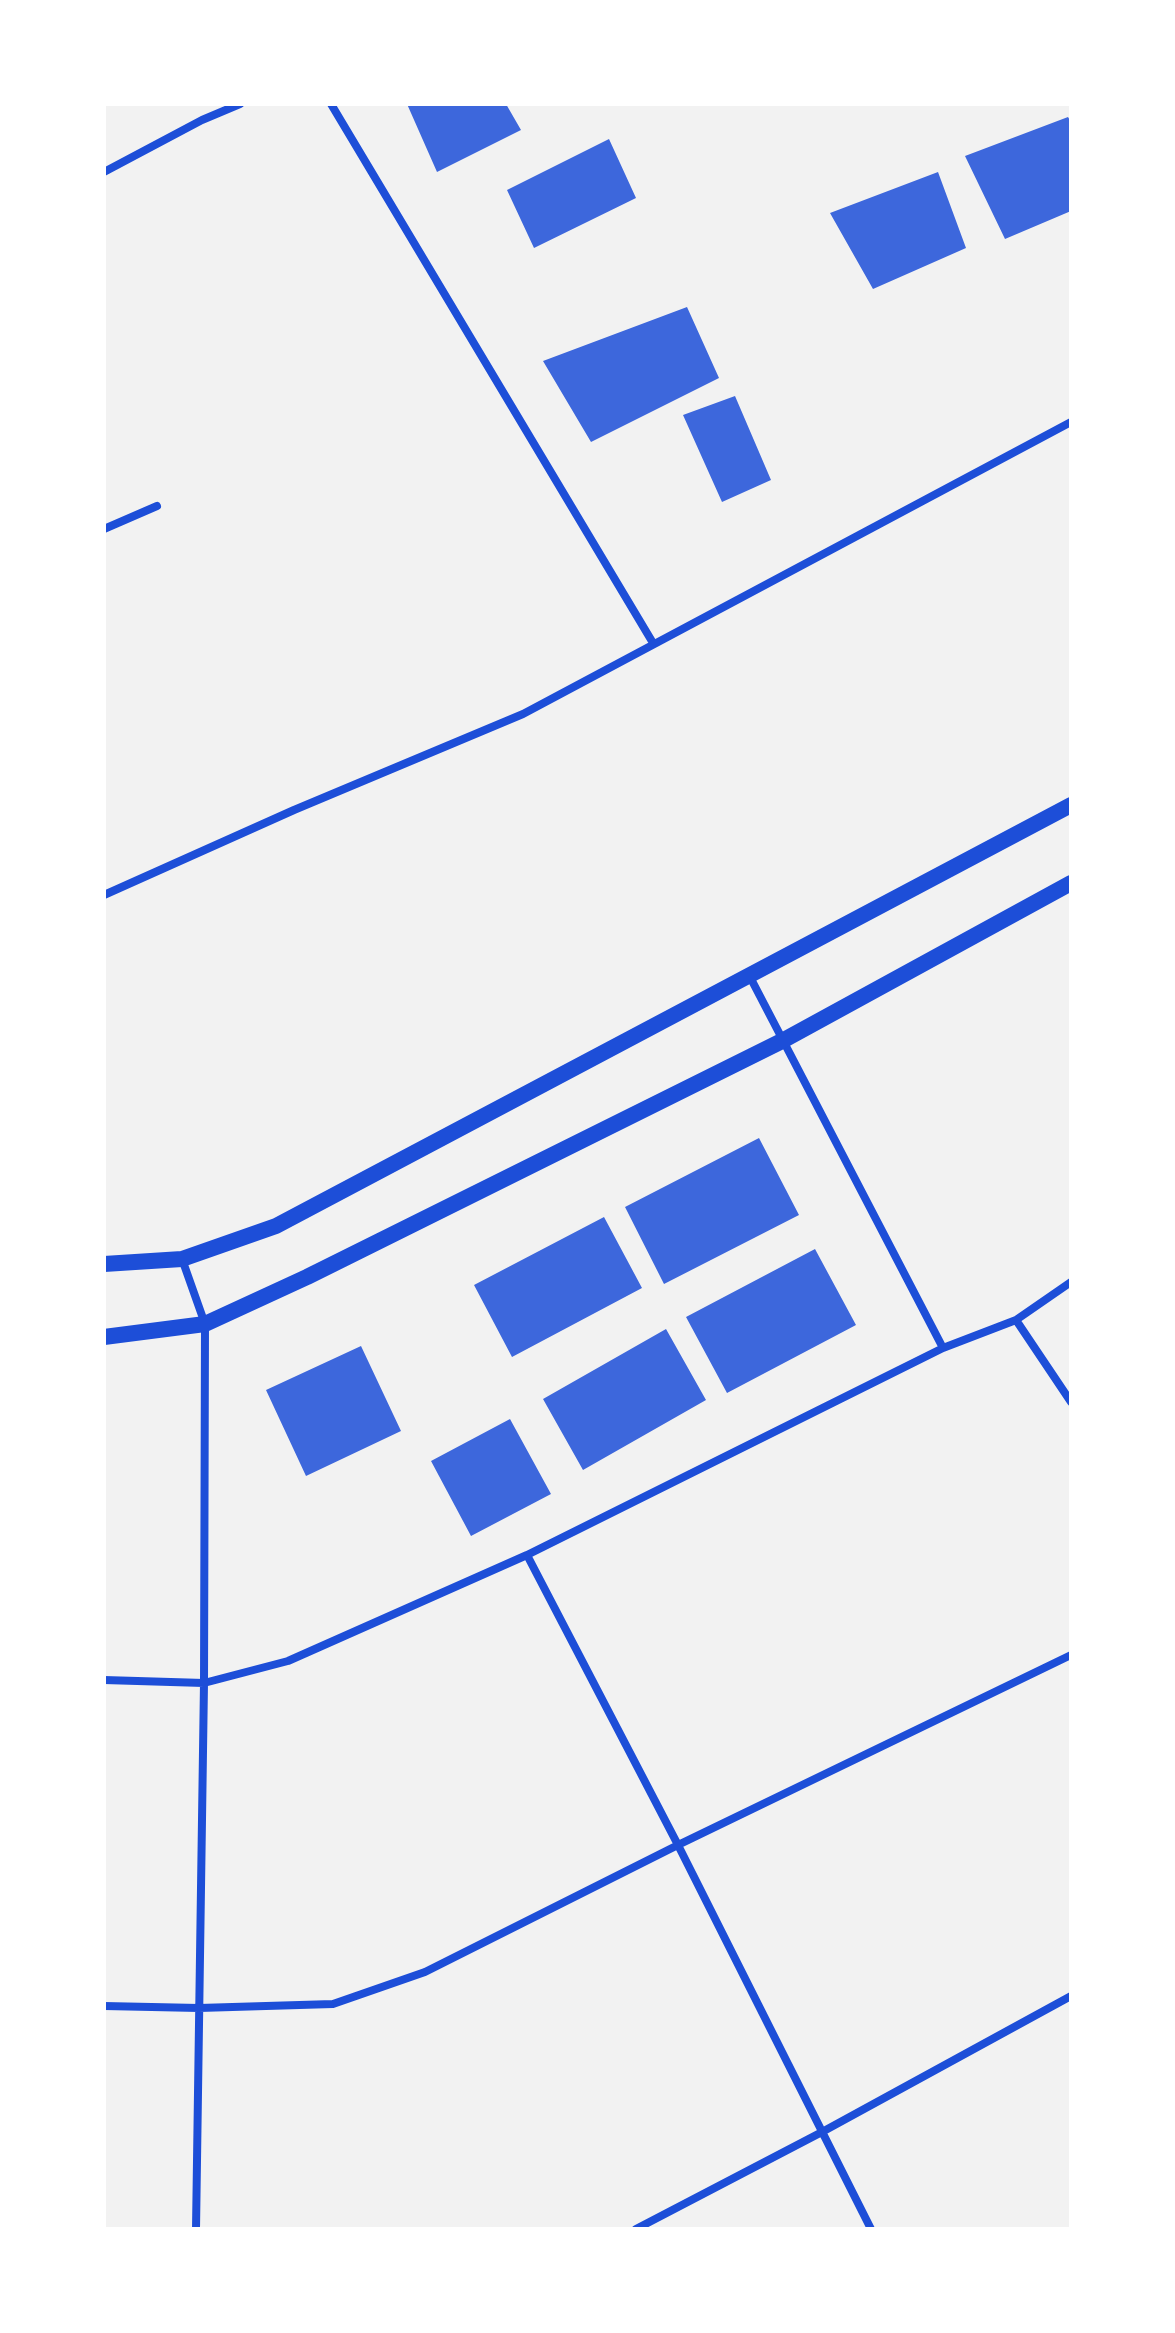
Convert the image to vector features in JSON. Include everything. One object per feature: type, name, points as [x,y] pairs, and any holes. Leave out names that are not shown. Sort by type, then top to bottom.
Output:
[{"type":"main road","points":[[104,1264],[182,1259],[276,1226],[1071,805]]},
{"type":"main road","points":[[104,1337],[205,1324],[307,1277],[782,1041],[1071,883]]},
{"type":"street","points":[[104,172],[202,120],[240,104]]},
{"type":"street","points":[[331,104],[653,643]]},
{"type":"street","points":[[104,895],[294,810],[523,714],[1071,422]]},
{"type":"street","points":[[104,529],[157,506]]},
{"type":"street","points":[[749,975],[943,1348]]},
{"type":"street","points":[[182,1259],[205,1324],[204,1683],[196,2229]]},
{"type":"street","points":[[104,1680],[204,1683],[288,1661],[527,1555],[943,1348],[1016,1320],[1071,1282]]},
{"type":"street","points":[[1016,1320],[1071,1402]]},
{"type":"street","points":[[527,1555],[678,1845],[871,2229]]},
{"type":"street","points":[[104,2006],[199,2008],[333,2004],[425,1972],[678,1845],[1071,1655]]},
{"type":"street","points":[[636,2229],[1071,1996]]},
{"type":"building","points":[[407,104],[506,104],[521,130],[437,172]]},
{"type":"building","points":[[1068,117],[1071,122],[1071,211],[1005,239],[965,156]]},
{"type":"building","points":[[609,139],[636,198],[534,248],[507,190]]},
{"type":"building","points":[[938,172],[966,248],[873,289],[830,213]]},
{"type":"building","points":[[687,307],[719,378],[591,442],[543,361]]},
{"type":"building","points":[[735,396],[771,480],[722,502],[683,415]]},
{"type":"building","points":[[759,1138],[799,1215],[664,1284],[625,1207]]},
{"type":"building","points":[[604,1217],[642,1288],[512,1357],[474,1285]]},
{"type":"building","points":[[815,1249],[856,1325],[727,1393],[686,1317]]},
{"type":"building","points":[[666,1329],[706,1400],[583,1470],[543,1399]]},
{"type":"building","points":[[361,1346],[401,1431],[306,1476],[266,1390]]},
{"type":"building","points":[[510,1419],[551,1494],[471,1536],[431,1461]]}]
